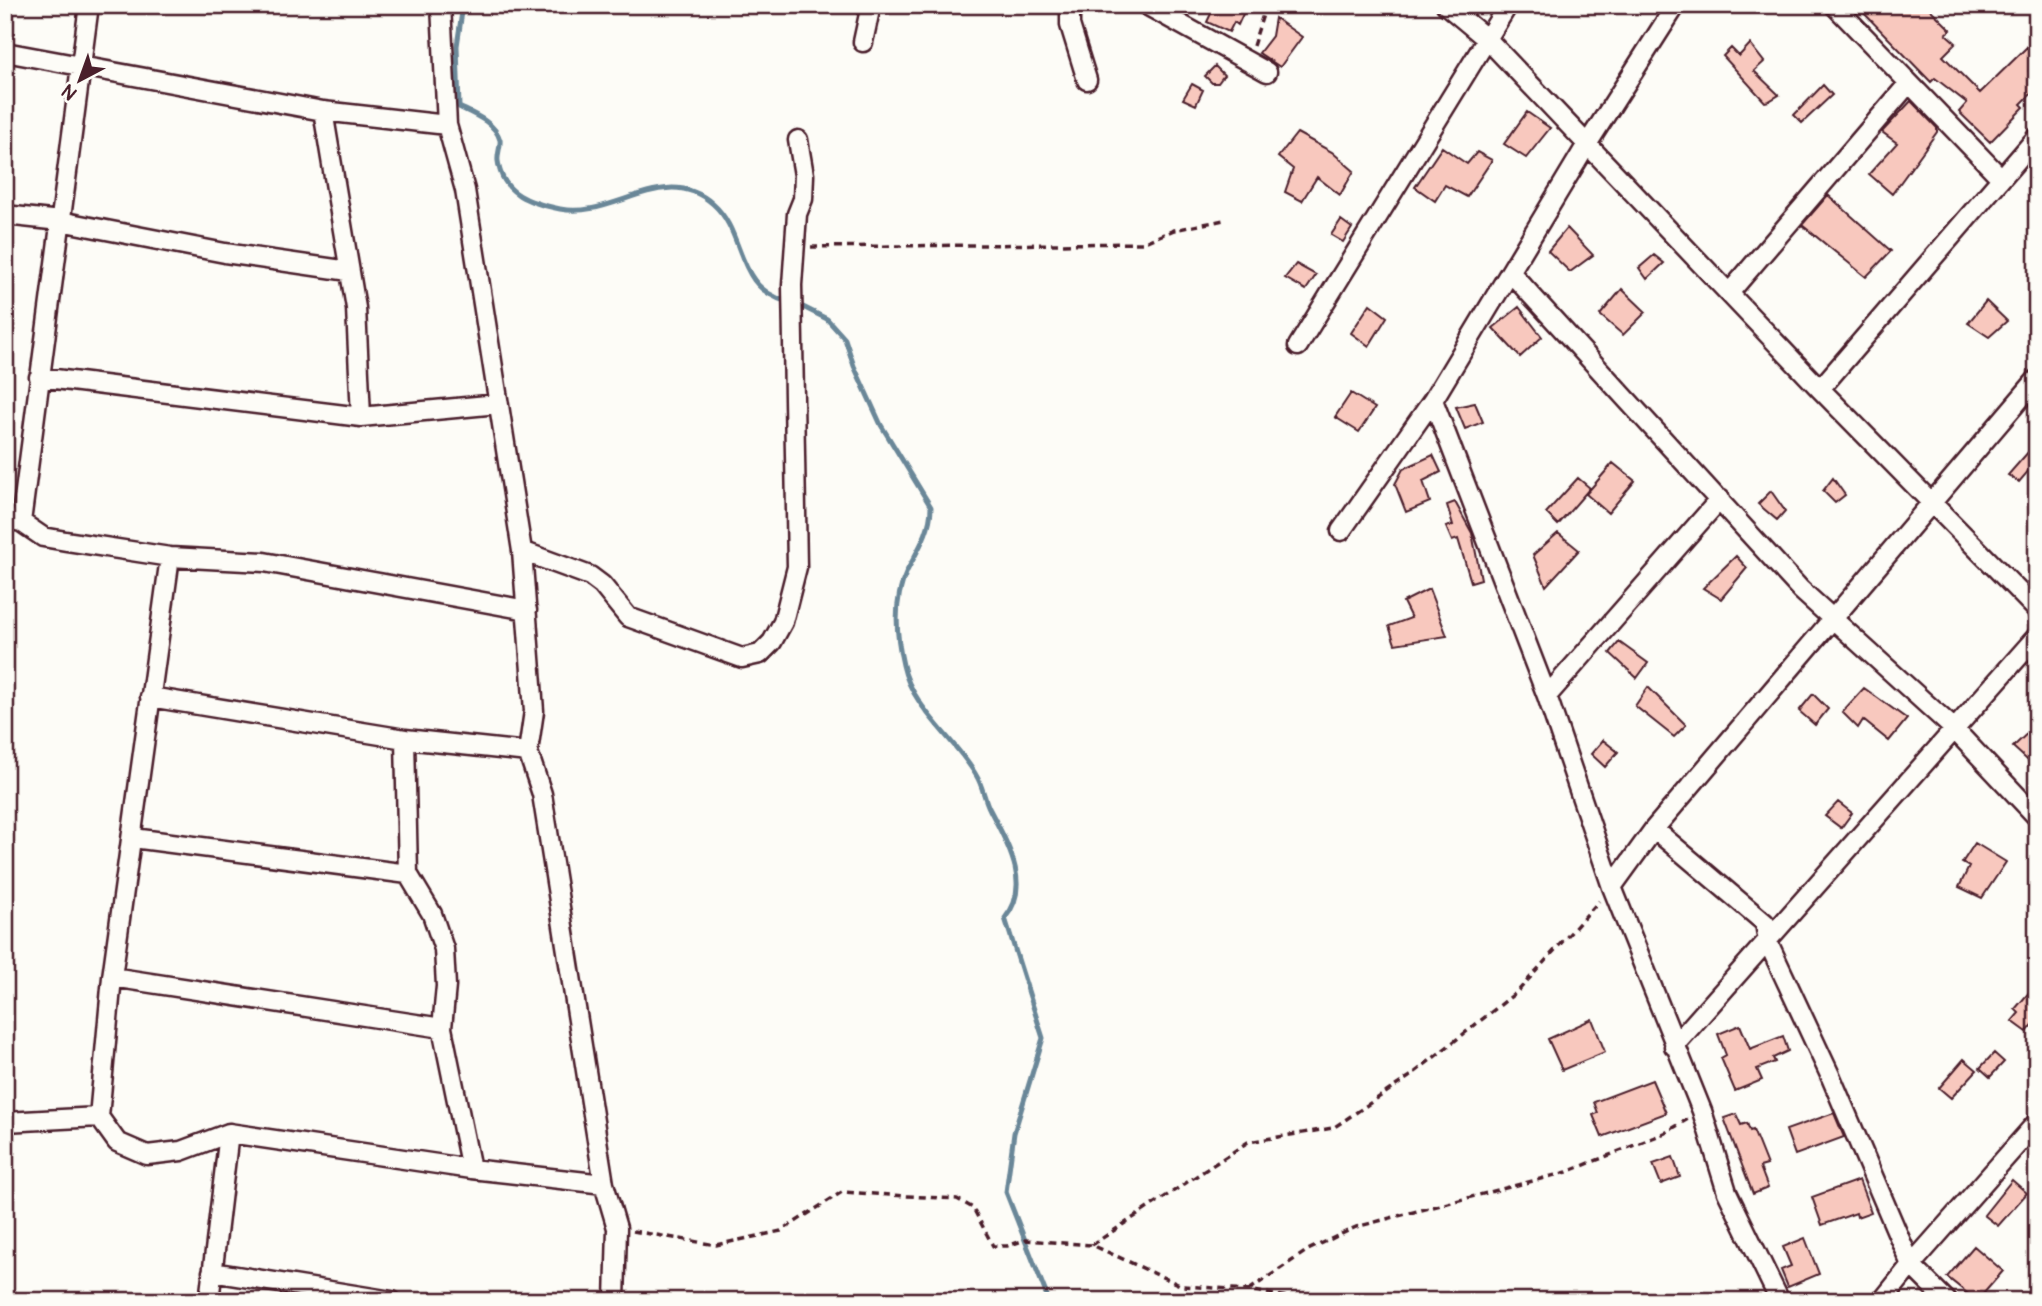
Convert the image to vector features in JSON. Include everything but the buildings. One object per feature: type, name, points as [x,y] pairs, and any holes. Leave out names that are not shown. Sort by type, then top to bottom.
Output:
[{"type":"street","points":[[89,5],[39,377],[13,521],[43,537],[170,557],[264,562],[527,610]]},
{"type":"street","points":[[441,5],[447,125],[465,190],[522,551],[534,711],[528,752],[542,794],[604,1184],[617,1228],[615,1301]]},
{"type":"street","points":[[863,42],[871,5]]},
{"type":"street","points":[[1070,5],[1070,24],[1087,80]]},
{"type":"street","points":[[1146,5],[1267,72]]},
{"type":"street","points":[[1446,5],[1488,40],[1820,389],[2037,610]]},
{"type":"street","points":[[1298,346],[1508,5]]},
{"type":"street","points":[[1341,531],[1433,400],[1586,146],[1675,5]]},
{"type":"street","points":[[1834,5],[2001,178]]},
{"type":"street","points":[[5,52],[323,111],[447,125]]},
{"type":"street","points":[[1730,292],[1909,83]]},
{"type":"street","points":[[323,111],[360,353],[361,417]]},
{"type":"street","points":[[1820,389],[2037,137]]},
{"type":"street","points":[[522,551],[590,576],[602,585],[628,617],[742,658],[760,654],[772,642],[783,622],[797,567],[792,285],[796,214],[803,199],[804,175],[798,140]]},
{"type":"street","points":[[5,215],[60,221],[226,253],[349,271]]},
{"type":"street","points":[[1511,273],[1831,619],[1953,728],[2037,817]]},
{"type":"street","points":[[39,377],[361,417],[498,404]]},
{"type":"street","points":[[1612,887],[1654,829],[2037,379]]},
{"type":"street","points":[[1433,400],[1547,696],[1612,887],[1702,1111],[1727,1192],[1780,1301]]},
{"type":"street","points":[[1547,696],[1720,499]]},
{"type":"street","points":[[170,557],[112,977],[99,1117],[117,1142],[147,1155],[181,1151],[229,1133],[471,1169],[604,1184]]},
{"type":"street","points":[[1674,1046],[1769,942],[1953,728],[2037,636]]},
{"type":"street","points":[[150,696],[404,740],[528,752]]},
{"type":"street","points":[[404,740],[408,874],[432,914],[444,949],[446,986],[442,1028],[471,1169]]},
{"type":"street","points":[[1654,829],[1765,923],[1769,942],[1830,1075],[1910,1265],[1947,1301]]},
{"type":"street","points":[[133,838],[408,874]]},
{"type":"street","points":[[112,977],[442,1028]]},
{"type":"street","points":[[5,1122],[99,1117]]},
{"type":"street","points":[[1882,1301],[1910,1265],[2037,1122]]},
{"type":"street","points":[[209,1301],[229,1133]]},
{"type":"street","points":[[212,1272],[392,1301]]},
{"type":"path","points":[[1246,61],[1258,35],[1266,5]]},
{"type":"path","points":[[795,247],[1142,243],[1174,230],[1224,220]]},
{"type":"path","points":[[1092,1245],[1248,1142],[1333,1128],[1409,1077],[1518,991],[1612,887]]},
{"type":"path","points":[[1249,1290],[1308,1250],[1356,1227],[1567,1172],[1665,1133],[1702,1111]]},
{"type":"path","points":[[617,1228],[716,1245],[781,1231],[842,1192],[957,1199],[973,1208],[993,1246],[1007,1246],[1025,1240],[1092,1245],[1182,1286],[1249,1290],[1310,1301]]},
{"type":"waterway","points":[[463,5],[457,46],[459,107],[483,119],[497,134],[500,140],[498,158],[501,173],[512,190],[539,204],[580,210],[600,207],[657,190],[676,188],[695,192],[713,204],[724,216],[749,272],[758,285],[770,295],[788,302]]},
{"type":"waterway","points":[[797,304],[827,319],[845,339],[854,366],[881,425],[931,507],[926,533],[899,594],[899,642],[903,665],[915,695],[976,775],[1014,863],[1017,892],[1005,918],[1043,1038],[1014,1133],[1006,1192],[1049,1301]]}]
